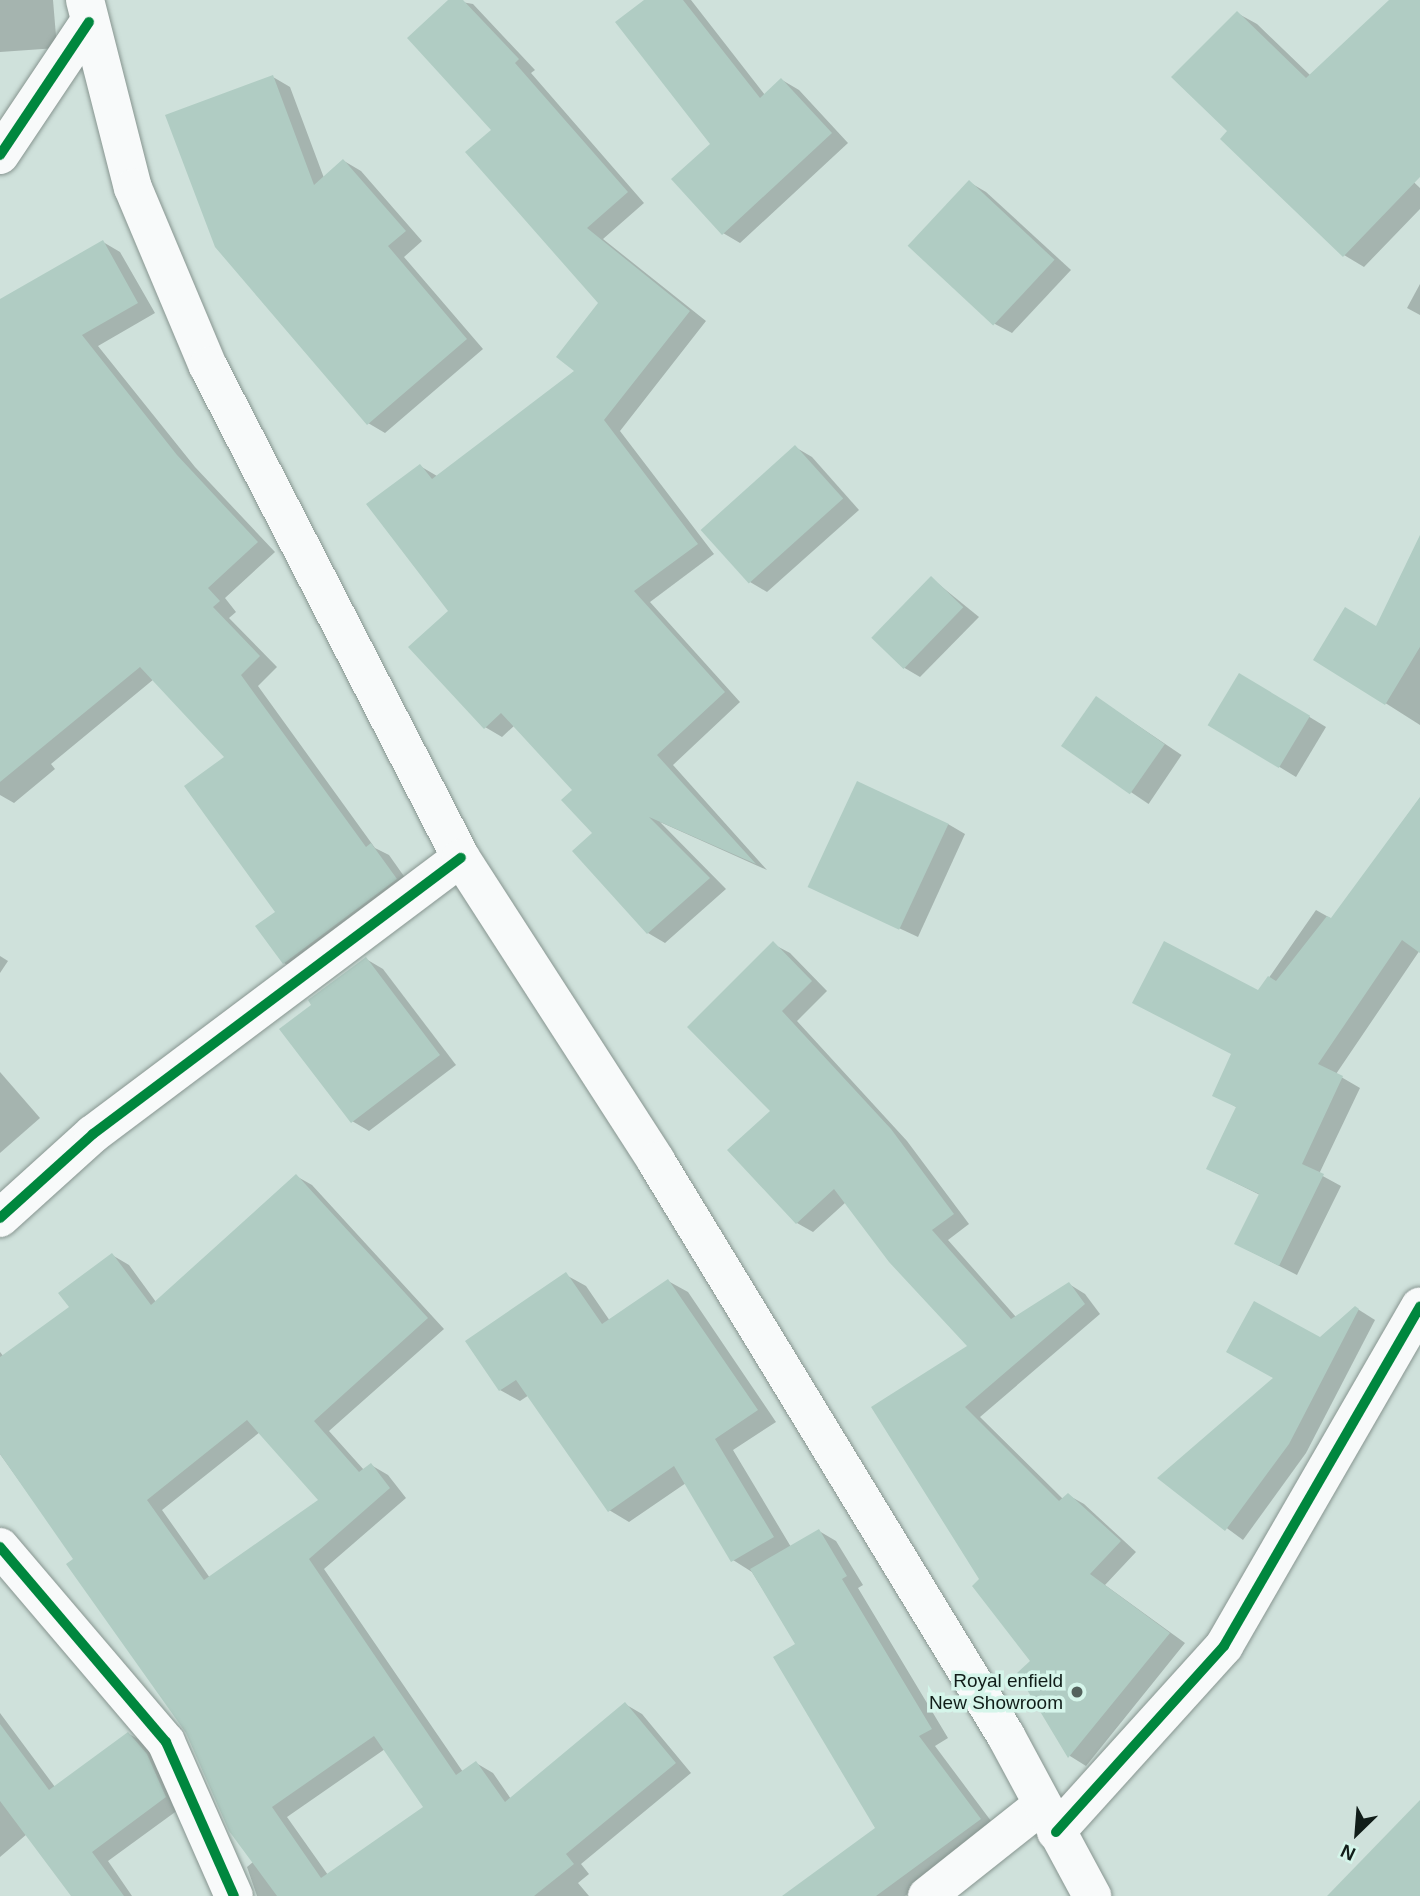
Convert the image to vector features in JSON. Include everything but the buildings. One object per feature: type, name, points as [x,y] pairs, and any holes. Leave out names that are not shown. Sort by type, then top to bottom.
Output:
[{"type":"main road","points":[[0,155],[87,11]]},
{"type":"main road","points":[[87,11],[133,188],[208,366],[461,858],[656,1161],[1006,1736],[1092,1896]]},
{"type":"main road","points":[[0,1218],[93,1134],[461,858]]},
{"type":"main road","points":[[927,1896],[1049,1819],[1224,1646],[1420,1306]]},
{"type":"main road","points":[[0,1547],[166,1742],[234,1896]]},
{"type":"cycle path","points":[[0,155],[89,22]]},
{"type":"cycle path","points":[[0,1218],[93,1134],[461,858]]},
{"type":"cycle path","points":[[1056,1832],[1224,1646],[1420,1306]]},
{"type":"cycle path","points":[[0,1547],[166,1742],[234,1896]]},
{"type":"place","name":"Royal enfield New Showroom","points":[[1077,1692]]}]
